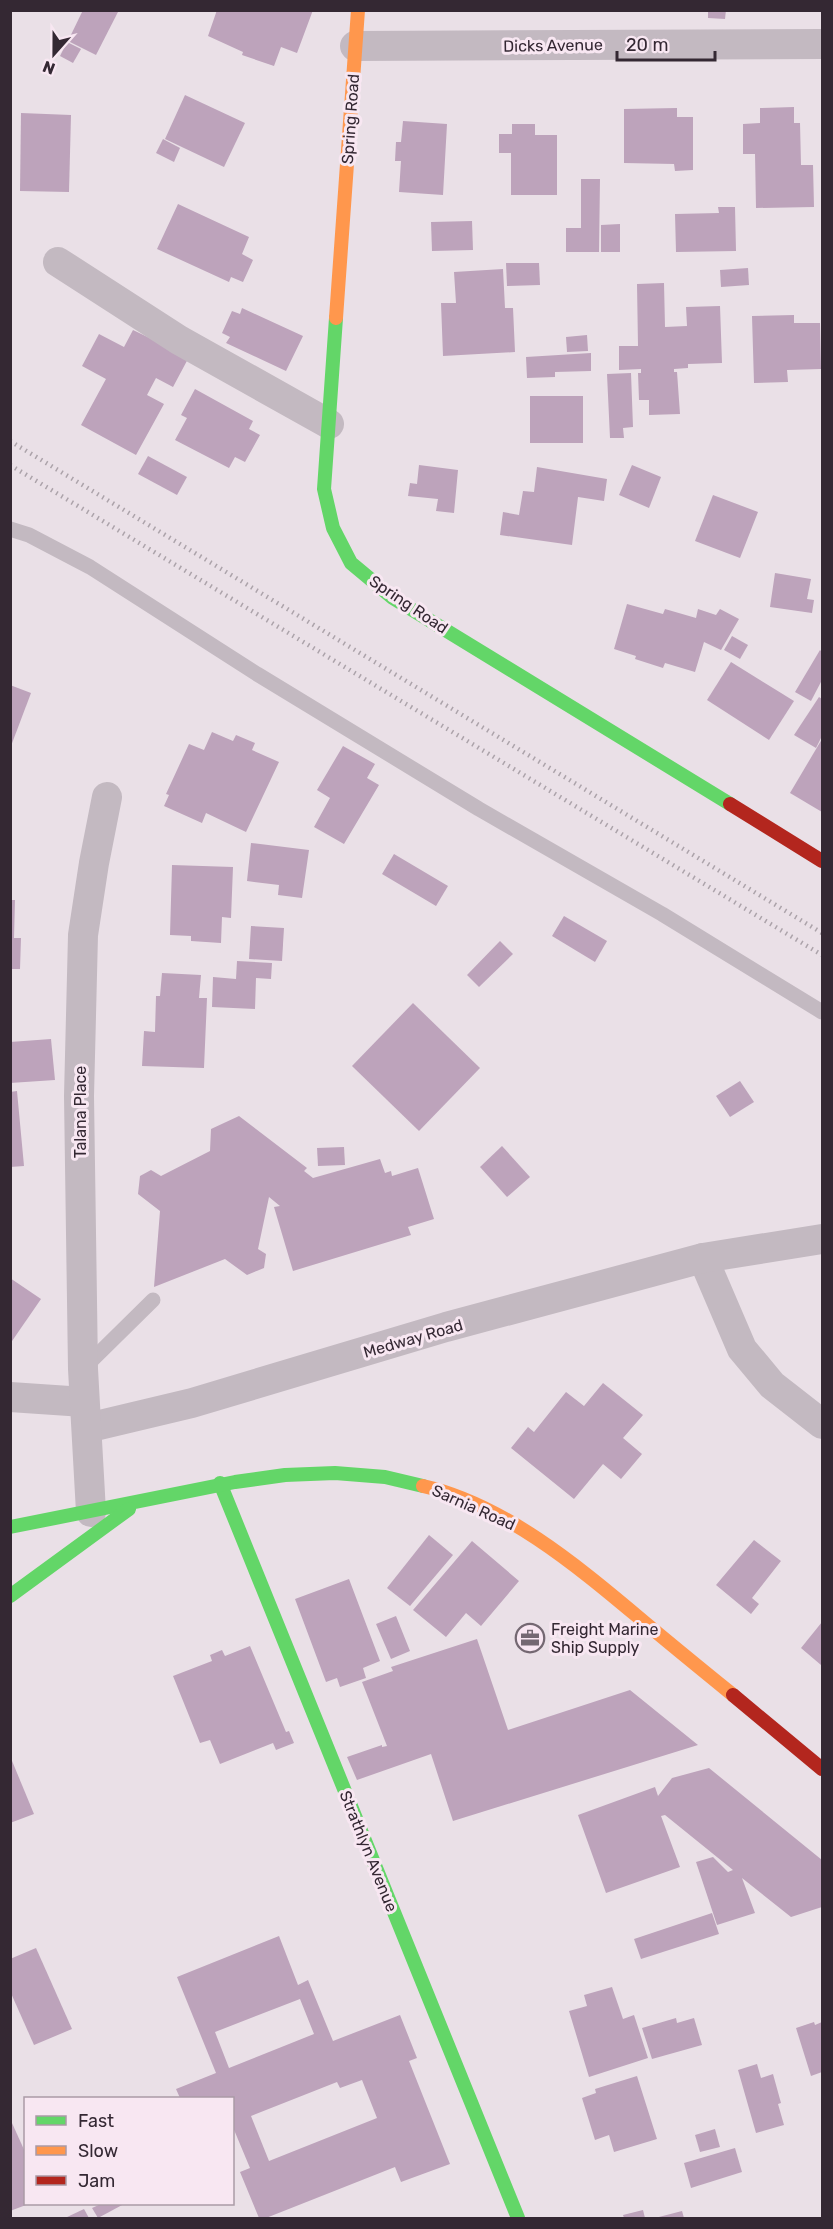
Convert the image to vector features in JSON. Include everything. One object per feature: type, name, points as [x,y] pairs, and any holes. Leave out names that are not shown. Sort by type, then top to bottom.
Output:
[{"type":"street","name":"Spring Road","points":[[357,10],[324,489],[333,528],[351,563],[393,598],[822,861]]},
{"type":"street","name":"Dicks Avenue","points":[[356,46],[822,44]]},
{"type":"street","points":[[58,262],[179,340],[329,424]]},
{"type":"street","name":"Talana Place","points":[[86,1415],[83,1369],[79,1096],[84,936],[94,863],[108,797]]},
{"type":"street","name":"Medway Road","points":[[10,1398],[86,1415],[192,1403],[447,1327],[703,1258],[822,1239]]},
{"type":"street","points":[[703,1258],[742,1349],[772,1385],[822,1424]]},
{"type":"street","points":[[86,1415],[91,1512]]},
{"type":"street","name":"Sarnia Road","points":[[10,1527],[91,1512],[220,1483],[288,1475],[335,1473],[385,1477],[440,1490],[493,1512],[532,1534],[577,1567],[822,1769]]},
{"type":"street","name":"Strathlyn Avenue","points":[[220,1483],[518,2218]]},
{"type":"street","points":[[10,1596],[138,1502]]},
{"type":"lane","points":[[10,529],[29,535],[90,567],[257,674],[469,803],[662,914],[822,1012]]},
{"type":"lane","points":[[83,1369],[153,1300]]},
{"type":"building","points":[[83,10],[119,10],[96,55],[68,41]]},
{"type":"building","points":[[217,10],[313,10],[297,53],[281,47],[274,66],[242,55],[243,52],[208,36]]},
{"type":"building","points":[[708,10],[726,10],[725,19],[708,18]]},
{"type":"building","points":[[67,42],[81,49],[73,63],[60,56]]},
{"type":"building","points":[[185,95],[245,123],[224,167],[165,139]]},
{"type":"building","points":[[794,107],[794,123],[800,123],[801,165],[813,165],[814,207],[756,208],[755,154],[743,154],[743,124],[760,123],[760,108]]},
{"type":"building","points":[[677,108],[677,117],[693,117],[693,170],[675,171],[674,164],[624,163],[624,109]]},
{"type":"building","points":[[21,113],[71,115],[69,192],[20,191]]},
{"type":"building","points":[[403,121],[447,124],[443,195],[399,192],[401,161],[395,161],[396,142],[401,142]]},
{"type":"building","points":[[512,124],[535,124],[535,135],[557,135],[557,195],[511,195],[511,153],[499,153],[499,134],[512,134]]},
{"type":"building","points":[[163,139],[180,148],[174,162],[156,153]]},
{"type":"building","points":[[581,179],[600,179],[599,252],[566,252],[566,228],[581,228]]},
{"type":"building","points":[[178,204],[249,237],[242,254],[253,260],[243,282],[231,277],[229,282],[157,249]]},
{"type":"building","points":[[718,207],[735,207],[736,251],[676,252],[675,214],[719,213]]},
{"type":"building","points":[[472,221],[473,250],[432,251],[431,222]]},
{"type":"building","points":[[620,224],[620,252],[601,252],[601,225]]},
{"type":"building","points":[[506,263],[539,263],[540,285],[507,286]]},
{"type":"building","points":[[748,268],[749,285],[721,287],[720,270]]},
{"type":"building","points":[[503,269],[505,308],[513,308],[515,352],[443,356],[441,303],[456,303],[454,272]]},
{"type":"building","points":[[664,283],[665,327],[687,326],[686,307],[720,306],[722,363],[688,364],[688,368],[674,369],[674,372],[677,372],[680,414],[649,415],[649,400],[639,400],[638,373],[641,373],[641,369],[619,370],[619,346],[638,346],[637,284]]},
{"type":"building","points":[[242,308],[303,336],[286,371],[226,343],[230,337],[222,333],[232,311],[240,314]]},
{"type":"building","points":[[794,315],[794,323],[820,323],[821,369],[787,370],[788,382],[754,383],[752,316]]},
{"type":"building","points":[[133,330],[189,357],[173,387],[156,378],[147,395],[164,404],[136,455],[81,425],[106,379],[82,366],[99,334],[124,347]]},
{"type":"building","points":[[587,335],[588,351],[567,352],[566,337]]},
{"type":"building","points":[[591,353],[591,371],[555,372],[555,377],[527,378],[526,357]]},
{"type":"building","points":[[631,373],[633,427],[623,428],[624,438],[610,438],[607,374]]},
{"type":"building","points":[[195,389],[253,421],[249,429],[260,435],[245,462],[235,457],[229,468],[175,440],[187,418],[181,415]]},
{"type":"building","points":[[530,396],[583,396],[583,443],[530,443]]},
{"type":"building","points":[[148,456],[187,477],[177,495],[138,474]]},
{"type":"building","points":[[419,465],[458,470],[454,513],[436,511],[438,499],[408,496],[410,483],[417,484]]},
{"type":"building","points":[[632,465],[661,477],[649,508],[619,495]]},
{"type":"building","points":[[537,467],[607,479],[604,501],[578,497],[572,545],[500,535],[503,512],[519,515],[523,491],[534,492]]},
{"type":"building","points":[[713,495],[758,512],[740,558],[695,541]]},
{"type":"building","points":[[775,573],[811,579],[807,599],[814,600],[812,613],[770,607]]},
{"type":"building","points":[[627,604],[663,614],[665,609],[696,618],[698,609],[716,615],[720,609],[739,619],[721,650],[704,642],[695,672],[665,663],[663,668],[614,649]]},
{"type":"building","points":[[732,636],[748,645],[740,659],[724,650]]},
{"type":"building","points":[[820,650],[822,652],[822,680],[811,701],[795,692]]},
{"type":"building","points":[[731,662],[794,701],[769,740],[707,700]]},
{"type":"building","points":[[10,685],[31,693],[11,746],[10,746]]},
{"type":"building","points":[[819,697],[822,699],[822,736],[816,748],[794,735]]},
{"type":"building","points":[[212,732],[233,741],[236,735],[255,743],[252,750],[279,762],[246,832],[206,813],[202,823],[164,806],[169,795],[166,794],[189,744],[204,750]]},
{"type":"building","points":[[822,739],[822,812],[790,793]]},
{"type":"building","points":[[343,746],[375,764],[367,778],[379,785],[344,844],[314,827],[330,798],[317,790]]},
{"type":"building","points":[[251,843],[309,850],[302,898],[278,895],[279,885],[247,881]]},
{"type":"building","points":[[394,854],[448,886],[436,906],[382,874]]},
{"type":"building","points":[[172,865],[233,867],[231,918],[222,917],[221,943],[191,941],[191,936],[170,935]]},
{"type":"building","points":[[10,900],[15,900],[14,938],[21,938],[20,969],[10,969]]},
{"type":"building","points":[[564,916],[607,941],[595,962],[552,936]]},
{"type":"building","points":[[251,926],[284,928],[282,961],[249,959]]},
{"type":"building","points":[[500,941],[513,954],[479,987],[467,975]]},
{"type":"building","points":[[237,961],[272,963],[271,979],[256,978],[255,1009],[212,1007],[213,977],[236,979]]},
{"type":"building","points":[[162,973],[201,975],[199,998],[207,998],[204,1068],[142,1066],[144,1031],[155,1032],[156,996],[160,996]]},
{"type":"building","points":[[413,1003],[480,1068],[419,1131],[352,1066]]},
{"type":"building","points":[[51,1039],[55,1080],[10,1083],[10,1042]]},
{"type":"building","points":[[740,1081],[754,1102],[730,1117],[716,1096]]},
{"type":"building","points":[[17,1091],[24,1166],[10,1167],[10,1092]]},
{"type":"building","points":[[239,1116],[307,1168],[304,1171],[313,1178],[380,1159],[385,1173],[391,1171],[392,1176],[418,1168],[434,1219],[408,1227],[411,1235],[293,1271],[274,1207],[280,1206],[269,1197],[258,1249],[266,1254],[264,1268],[247,1275],[225,1259],[154,1287],[160,1211],[138,1194],[140,1176],[151,1170],[161,1176],[210,1151],[211,1129]]},
{"type":"building","points":[[502,1146],[530,1177],[507,1197],[480,1167]]},
{"type":"building","points":[[344,1147],[345,1165],[318,1166],[317,1148]]},
{"type":"building","points":[[10,1278],[41,1299],[10,1344]]},
{"type":"building","points":[[603,1383],[643,1415],[623,1438],[642,1454],[621,1479],[603,1464],[574,1499],[511,1448],[528,1427],[534,1432],[566,1392],[584,1406]]},
{"type":"building","points":[[429,1535],[453,1555],[410,1606],[387,1588]]},
{"type":"building","points":[[754,1540],[781,1561],[752,1598],[759,1604],[751,1614],[716,1585]]},
{"type":"building","points":[[472,1541],[519,1581],[481,1626],[466,1613],[446,1637],[413,1610]]},
{"type":"building","points":[[349,1579],[380,1661],[363,1668],[366,1678],[340,1687],[337,1678],[326,1682],[295,1599]]},
{"type":"building","points":[[396,1616],[410,1651],[391,1659],[376,1624]]},
{"type":"building","points":[[822,1622],[822,1664],[821,1665],[801,1648]]},
{"type":"building","points":[[477,1639],[508,1730],[630,1690],[698,1745],[453,1821],[431,1754],[357,1780],[347,1757],[382,1745],[382,1747],[387,1746],[362,1682],[393,1671],[391,1667]]},
{"type":"building","points":[[250,1646],[286,1732],[289,1731],[294,1743],[276,1750],[273,1743],[220,1764],[210,1740],[200,1743],[173,1676],[212,1661],[210,1655],[222,1650],[225,1656]]},
{"type":"building","points":[[10,1756],[34,1814],[10,1823]]},
{"type":"building","points":[[709,1768],[822,1860],[822,1907],[791,1917],[742,1878],[755,1913],[717,1925],[696,1862],[713,1857],[728,1872],[733,1870],[665,1815],[661,1816],[680,1867],[606,1893],[578,1815],[655,1787],[658,1796],[672,1778]]},
{"type":"building","points":[[712,1913],[719,1934],[641,1959],[634,1939]]},
{"type":"building","points":[[279,1936],[298,1985],[308,1980],[333,2041],[400,2015],[417,2058],[409,2061],[450,2164],[401,2182],[395,2167],[266,2218],[259,2218],[240,2172],[250,2168],[234,2130],[234,2097],[180,2097],[176,2089],[216,2073],[177,1977]],"holes":[[[300,1999],[314,2034],[229,2068],[215,2032]],[[362,2080],[377,2118],[269,2161],[251,2116],[337,2082],[340,2088]]]},
{"type":"building","points":[[36,1948],[72,2029],[34,2045],[10,1991],[10,1959]]},
{"type":"building","points":[[612,1987],[623,2019],[634,2015],[648,2058],[589,2077],[569,2011],[587,2006],[584,1995]]},
{"type":"building","points":[[676,2018],[677,2023],[694,2018],[702,2045],[652,2059],[642,2028]]},
{"type":"building","points":[[814,2022],[815,2025],[822,2022],[822,2072],[811,2076],[796,2028]]},
{"type":"building","points":[[757,2064],[761,2078],[773,2074],[784,2125],[756,2133],[738,2070]]},
{"type":"building","points":[[637,2076],[657,2139],[614,2152],[609,2135],[595,2140],[582,2098],[596,2093],[595,2089]]},
{"type":"building","points":[[12,2123],[24,2150],[24,2205],[26,2205],[10,2211],[10,2124]]},
{"type":"building","points":[[715,2129],[720,2147],[700,2152],[695,2135]]},
{"type":"building","points":[[735,2148],[742,2172],[691,2188],[684,2163]]},
{"type":"building","points":[[99,2205],[122,2205],[98,2218],[92,2208]]},
{"type":"building","points":[[84,2209],[89,2218],[65,2218]]},
{"type":"building","points":[[643,2210],[645,2218],[624,2218],[623,2215]]},
{"type":"building","points":[[682,2211],[684,2218],[655,2218]]},
{"type":"railway","points":[[10,441],[822,933]]},
{"type":"railway","points":[[10,465],[822,955]]},
{"type":"traffic: fast","points":[[336,318],[324,489],[333,528],[351,563],[393,598],[730,804]]},
{"type":"traffic: fast","points":[[10,1527],[235,1482],[285,1475],[335,1473],[385,1477],[423,1486]]},
{"type":"traffic: fast","points":[[220,1483],[518,2218]]},
{"type":"traffic: fast","points":[[10,1596],[129,1509]]},
{"type":"traffic: slow","points":[[336,318],[358,10]]},
{"type":"traffic: slow","points":[[423,1486],[482,1507],[564,1557],[733,1695]]},
{"type":"traffic: jam","points":[[730,804],[822,861]]},
{"type":"traffic: jam","points":[[733,1695],[822,1769]]},
{"type":"place","name":"Freight Marine Ship Supply","points":[[530,1638]]}]
